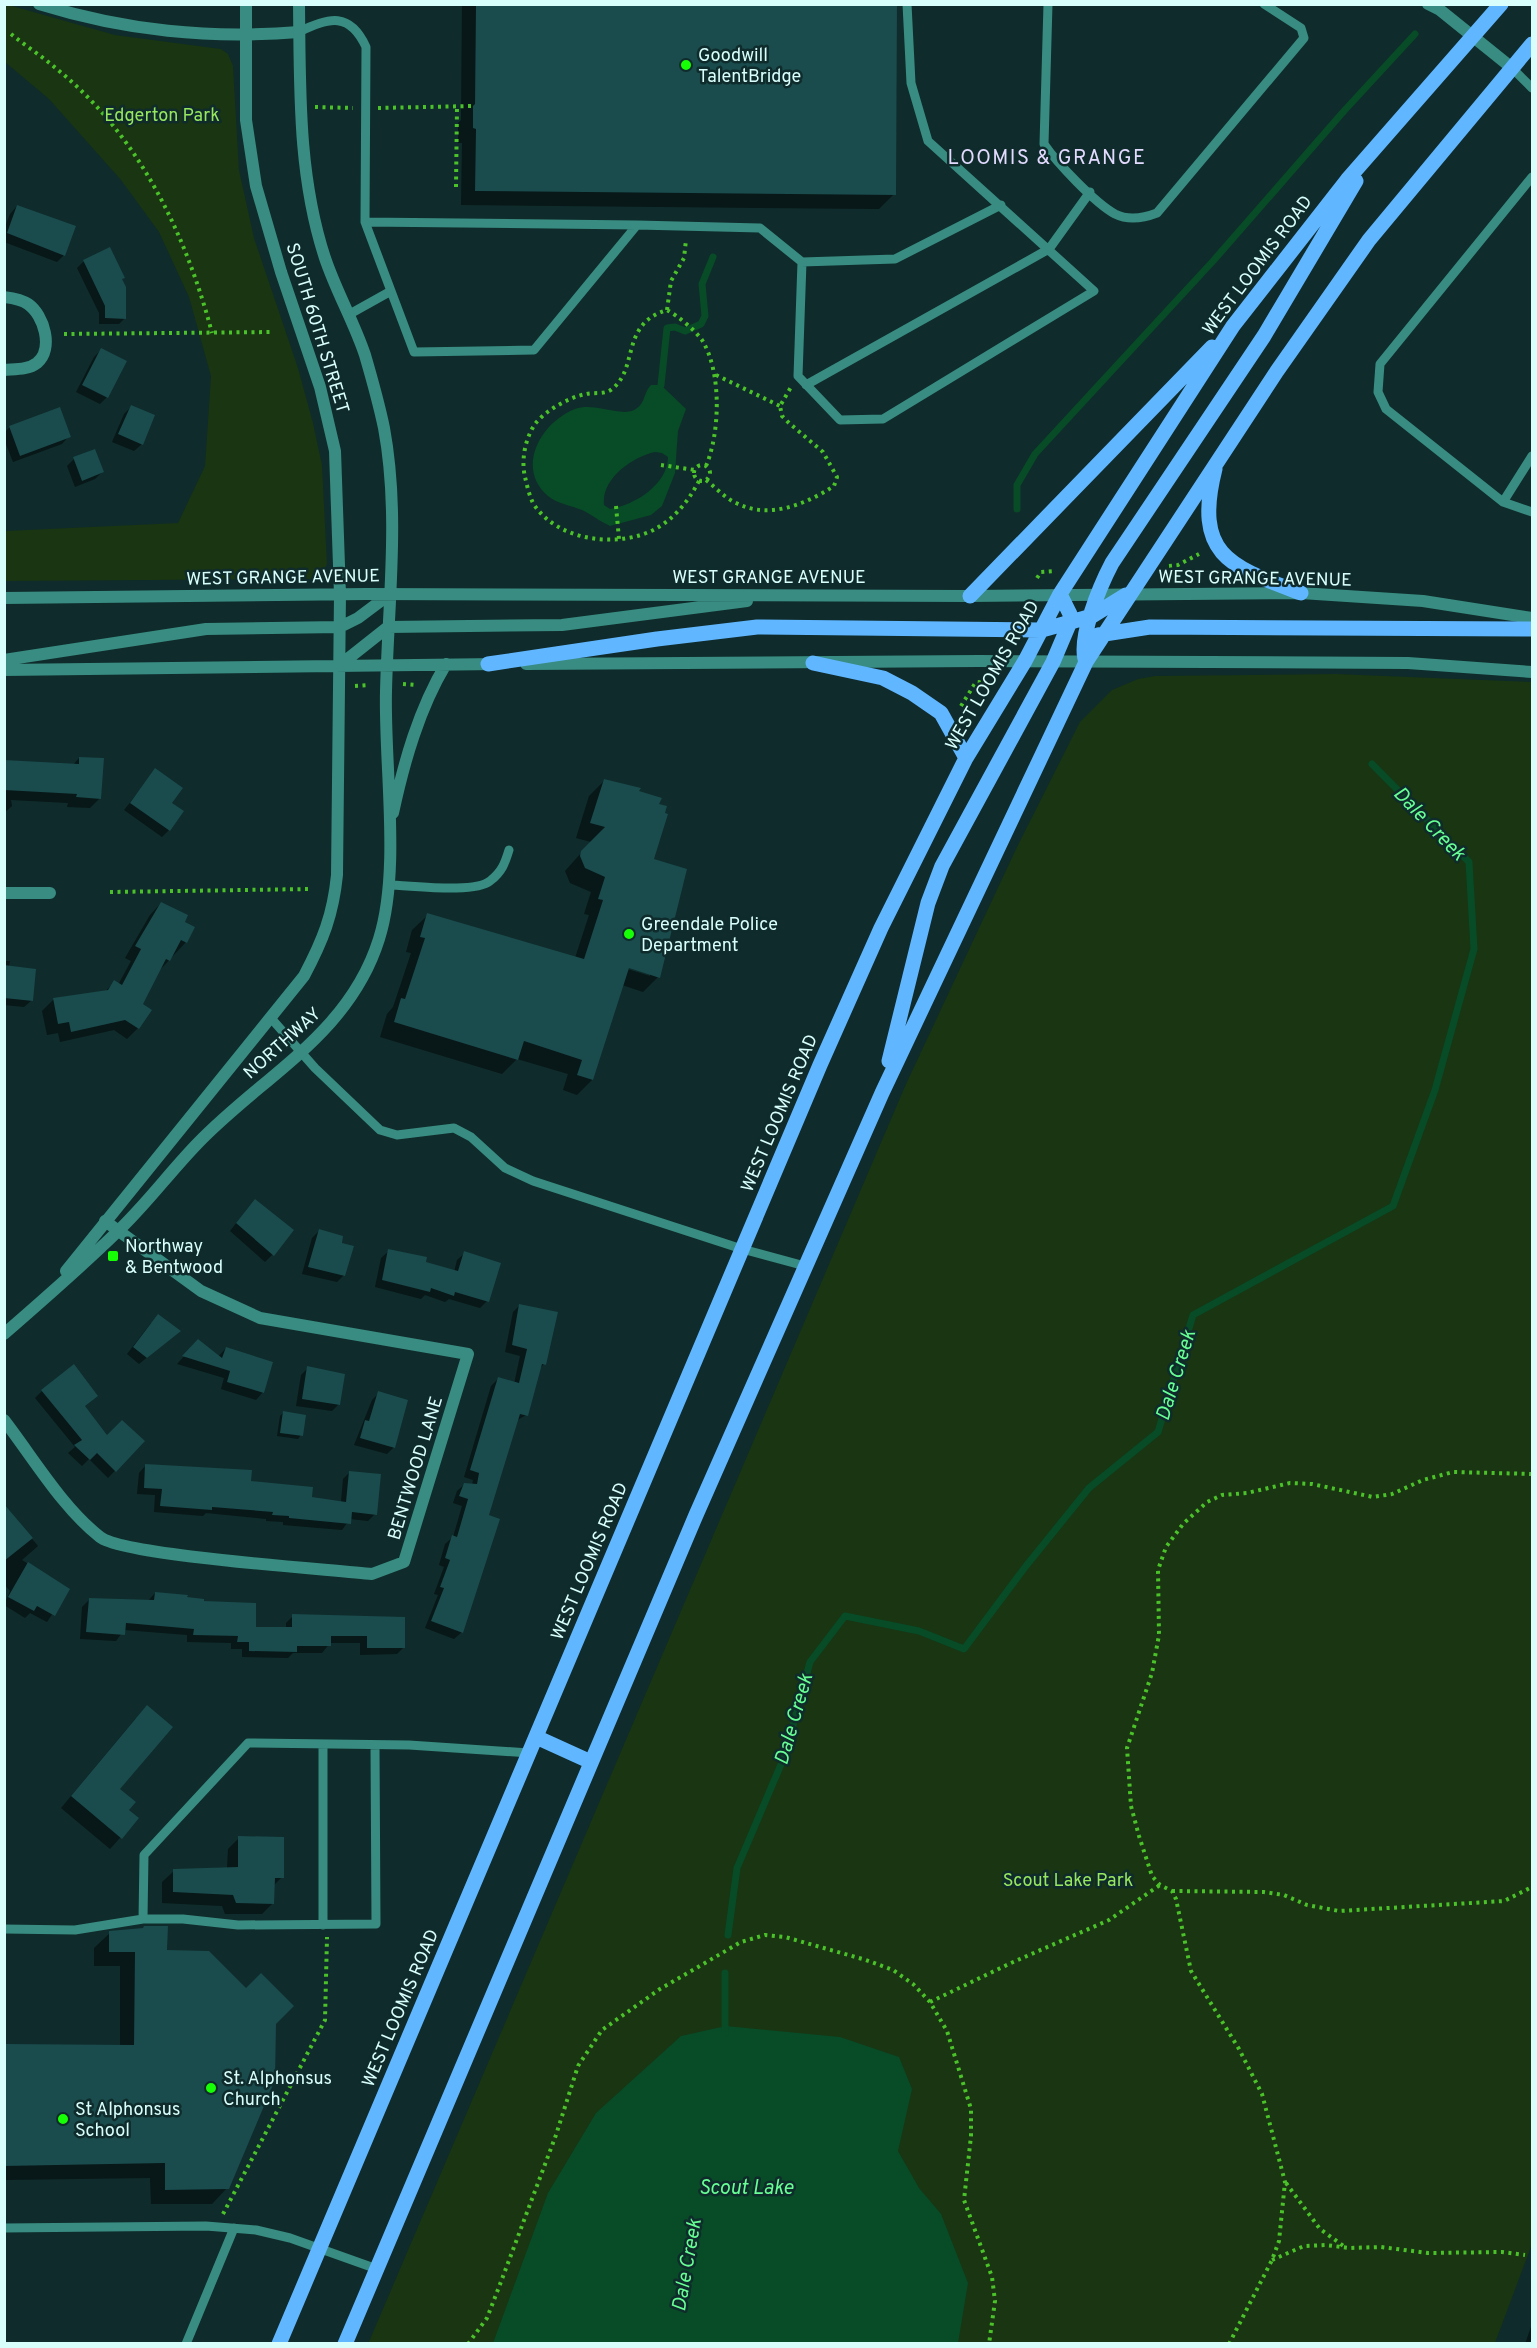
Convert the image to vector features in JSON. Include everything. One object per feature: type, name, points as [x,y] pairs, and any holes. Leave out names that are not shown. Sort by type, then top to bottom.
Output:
[{"type":"main road","name":"WEST LOOMIS ROAD","points":[[279,2343],[742,1249],[881,928],[966,758],[1024,662],[1060,594],[1233,326],[1372,152],[1501,4]]},
{"type":"main road","points":[[345,2343],[591,1762],[805,1266],[882,1093],[1086,662],[1128,594],[1218,459],[1369,240],[1533,44]]},
{"type":"main road","points":[[1086,662],[1083,654],[1085,638],[1098,595],[1112,563],[1264,336],[1327,233],[1372,152]]},
{"type":"main road","points":[[970,596],[1233,326]]},
{"type":"main road","points":[[1218,459],[1209,510],[1211,533],[1222,554],[1245,572],[1301,593]]},
{"type":"main road","points":[[882,1093],[928,903],[942,866],[1053,662],[1070,622],[1070,614],[1060,594]]},
{"type":"main road","points":[[488,664],[757,627],[1042,630],[1092,616],[1128,594]]},
{"type":"main road","points":[[1024,662],[1040,651],[1061,642],[1150,627],[1533,629]]},
{"type":"main road","points":[[813,663],[883,678],[912,693],[941,713],[966,758]]},
{"type":"main road","points":[[536,1737],[591,1762]]},
{"type":"street","points":[[39,4],[89,19],[146,31],[246,36],[299,32]]},
{"type":"street","name":"SOUTH 60TH STREET","points":[[246,4],[246,120],[256,186],[281,272],[320,387],[336,451],[340,665]]},
{"type":"street","name":"SOUTH 60TH STREET","points":[[299,4],[300,110],[305,175],[325,260],[364,354],[384,429],[392,502],[387,664]]},
{"type":"street","points":[[1428,4],[1440,10],[1512,68]]},
{"type":"street","points":[[4,297],[28,304],[35,311],[46,334],[44,354],[36,364],[23,369],[4,370]]},
{"type":"street","name":"WEST GRANGE AVENUE","points":[[4,598],[340,594],[970,596],[1301,593],[1423,601],[1533,618]]},
{"type":"street","points":[[4,660],[206,629],[340,627],[358,618],[390,594]]},
{"type":"street","points":[[340,665],[388,627],[562,625],[787,595]]},
{"type":"street","points":[[4,670],[387,664],[1086,662],[1408,663],[1533,672]]},
{"type":"street","name":"NORTHWAY","points":[[4,1334],[119,1231],[198,1143],[242,1101],[302,1054],[337,1017],[364,974],[379,939],[388,885],[389,832],[385,726],[387,664]]},
{"type":"street","points":[[389,832],[402,773],[428,697],[446,664]]},
{"type":"street","name":"NORTHWAY","points":[[43,1300],[304,976],[322,943],[333,910],[337,875],[340,665]]},
{"type":"street","points":[[4,893],[50,893]]},
{"type":"street","name":"BENTWOOD LANE","points":[[4,1420],[69,1504],[102,1539],[143,1550],[372,1574],[404,1562],[468,1354],[260,1318],[201,1291],[105,1221]]},
{"type":"lane","points":[[802,262],[798,376],[840,420],[883,419],[1094,291],[928,141],[911,83],[907,4]]},
{"type":"lane","points":[[1048,4],[1044,144],[1052,156],[1116,214],[1143,218],[1157,213],[1304,38],[1301,28],[1264,4]]},
{"type":"lane","points":[[299,32],[316,24],[338,20],[351,24],[360,33],[366,47],[365,222],[414,352],[534,350],[637,225]]},
{"type":"lane","points":[[1512,68],[1533,88]]},
{"type":"lane","points":[[1533,177],[1380,364],[1378,392],[1386,409],[1503,502],[1533,512]]},
{"type":"lane","points":[[806,385],[1048,249],[1090,192]]},
{"type":"lane","points":[[365,222],[759,228],[802,262],[895,259],[1001,205]]},
{"type":"lane","points":[[348,315],[391,291]]},
{"type":"lane","points":[[1503,502],[1533,456]]},
{"type":"lane","points":[[388,885],[472,888],[489,883],[503,868],[509,850]]},
{"type":"lane","points":[[270,1017],[302,1054],[380,1130],[397,1135],[454,1128],[471,1137],[505,1168],[533,1181],[742,1249],[805,1266]]},
{"type":"lane","points":[[143,1919],[144,1855],[248,1743],[375,1744],[529,1753]]},
{"type":"lane","points":[[323,1744],[325,1925]]},
{"type":"lane","points":[[4,1929],[75,1930],[143,1919],[183,1919],[238,1925],[376,1924],[375,1744]]},
{"type":"lane","points":[[4,2228],[217,2226],[290,2238],[377,2269]]},
{"type":"lane","points":[[186,2343],[234,2228]]},
{"type":"path","points":[[11,34],[60,71],[99,110],[136,156],[165,204],[188,254],[212,333]]},
{"type":"path","points":[[456,187],[457,106]]},
{"type":"path","points":[[300,110],[316,107],[473,106]]},
{"type":"path","points":[[667,310],[670,281],[686,249],[686,226]]},
{"type":"path","points":[[667,310],[701,339],[715,375],[716,430],[713,450],[706,466]]},
{"type":"path","points":[[667,310],[660,312],[637,331],[624,370],[610,391],[573,398],[550,411],[536,423],[525,448],[523,469],[533,503],[542,513],[570,533],[590,538],[619,539],[657,528],[682,508],[699,481],[706,480],[734,502],[763,511],[779,510],[796,505],[834,486],[837,477],[823,452],[782,416],[780,406],[798,376]]},
{"type":"path","points":[[64,334],[273,332]]},
{"type":"path","points":[[715,375],[780,406]]},
{"type":"path","points":[[661,465],[694,470]]},
{"type":"path","points":[[694,470],[698,466],[706,466]]},
{"type":"path","points":[[706,466],[710,473],[706,480]]},
{"type":"path","points":[[694,470],[694,475],[699,481]]},
{"type":"path","points":[[616,506],[619,539]]},
{"type":"path","points":[[1173,581],[1178,566],[1198,554]]},
{"type":"path","points":[[1036,579],[1041,572],[1058,571]]},
{"type":"path","points":[[961,706],[976,682],[992,683]]},
{"type":"path","points":[[403,684],[423,686]]},
{"type":"path","points":[[354,686],[370,686]]},
{"type":"path","points":[[110,891],[310,889]]},
{"type":"path","points":[[1533,1474],[1453,1472],[1423,1480],[1392,1494],[1372,1497],[1312,1484],[1290,1483],[1247,1493],[1222,1495],[1207,1502],[1183,1524],[1166,1547],[1158,1570],[1159,1635],[1152,1673],[1128,1748],[1131,1806],[1152,1876],[1160,1885],[1173,1892],[1264,1892],[1284,1895],[1307,1905],[1339,1911],[1504,1901],[1533,1887]]},
{"type":"path","points":[[930,2002],[1109,1920],[1160,1885]]},
{"type":"path","points":[[1173,1892],[1191,1971],[1239,2049],[1262,2094],[1285,2182],[1279,2241],[1272,2260],[1229,2343]]},
{"type":"path","points":[[217,2226],[326,2020],[325,1925]]},
{"type":"path","points":[[468,2343],[487,2318],[495,2298],[556,2135],[578,2066],[602,2030],[624,2012],[741,1942],[765,1935],[785,1937],[893,1970],[913,1984],[930,2002],[947,2031],[971,2109],[971,2136],[963,2200],[992,2277],[995,2301],[989,2343]]},
{"type":"path","points":[[1285,2182],[1320,2229],[1349,2248]]},
{"type":"path","points":[[1272,2260],[1304,2246],[1382,2247],[1428,2253],[1502,2252],[1525,2255]]},
{"type":"green space","name":"Edgerton Park","points":[[5,4],[115,35],[221,49],[228,54],[233,66],[239,170],[254,238],[298,368],[322,465],[327,564],[322,574],[313,579],[5,581],[5,531],[178,523],[205,466],[211,376],[189,297],[159,232],[121,180],[49,99],[5,62]]},
{"type":"green space","name":"Scout Lake Park","points":[[1336,674],[1532,682],[1532,2244],[1495,2343],[368,2344],[906,1084],[1017,847],[1080,722],[1112,690],[1138,679],[1155,676]]},
{"type":"water","points":[[651,385],[661,385],[686,409],[678,431],[675,473],[662,506],[651,515],[610,526],[586,512],[548,496],[538,485],[533,460],[536,447],[552,424],[563,415],[583,407],[621,412],[634,410],[641,405]],"holes":[[[655,452],[668,457],[667,467],[648,492],[620,507],[610,509],[604,505],[607,486],[620,471],[646,455]]]},
{"type":"water","name":"Scout Lake","points":[[726,2026],[840,2037],[899,2057],[912,2089],[898,2151],[919,2188],[941,2214],[968,2283],[958,2343],[493,2343],[548,2193],[596,2113],[681,2036]]},
{"type":"building","name":"Goodwill TalentBridge","points":[[476,4],[897,4],[896,195],[475,191],[476,129],[473,128],[473,106],[475,104]]},
{"type":"building","points":[[17,205],[76,226],[65,256],[7,233]]},
{"type":"building","points":[[110,247],[125,278],[122,279],[126,287],[126,319],[105,318],[105,306],[83,260]]},
{"type":"building","points":[[101,348],[127,361],[108,398],[82,385]]},
{"type":"building","points":[[131,405],[155,415],[143,445],[118,434]]},
{"type":"building","points":[[60,407],[71,437],[20,456],[9,426]]},
{"type":"building","points":[[95,449],[104,472],[82,481],[73,457]]},
{"type":"building","points":[[79,757],[104,758],[101,799],[76,797],[77,794],[4,790],[4,760],[79,764]]},
{"type":"building","points":[[155,768],[183,788],[172,803],[184,811],[170,831],[130,803]]},
{"type":"building","points":[[604,779],[641,788],[639,791],[662,798],[659,804],[667,806],[665,813],[668,814],[654,859],[687,869],[660,978],[629,968],[593,1080],[577,1075],[582,1060],[524,1041],[518,1060],[394,1022],[401,998],[405,999],[425,938],[420,937],[427,913],[584,959],[603,900],[598,899],[605,877],[585,868],[580,856],[581,851],[605,827],[590,823]]},
{"type":"building","points":[[161,902],[188,915],[185,922],[195,927],[187,943],[181,940],[170,961],[166,959],[143,1004],[152,1010],[139,1029],[125,1020],[71,1032],[69,1022],[58,1024],[53,998],[108,990],[114,980],[122,985],[141,949],[135,946]]},
{"type":"building","points":[[4,965],[36,969],[33,1001],[4,998]]},
{"type":"building","points":[[255,1199],[294,1230],[274,1256],[236,1223]]},
{"type":"building","points":[[319,1229],[343,1236],[342,1243],[354,1246],[345,1276],[308,1267]]},
{"type":"building","points":[[388,1249],[427,1257],[426,1262],[458,1271],[464,1251],[501,1263],[489,1302],[455,1292],[454,1296],[431,1288],[430,1292],[382,1280]]},
{"type":"building","points":[[519,1304],[558,1312],[546,1365],[542,1364],[528,1416],[520,1414],[489,1515],[500,1519],[463,1633],[431,1621],[444,1588],[440,1587],[450,1560],[445,1558],[452,1535],[457,1537],[468,1499],[459,1496],[464,1483],[477,1484],[479,1473],[470,1470],[498,1377],[519,1383],[527,1349],[512,1345]]},
{"type":"building","points":[[158,1314],[181,1331],[147,1358],[133,1347]]},
{"type":"building","points":[[198,1339],[222,1358],[226,1347],[273,1362],[264,1393],[227,1382],[230,1371],[182,1356]]},
{"type":"building","points":[[74,1364],[98,1396],[85,1406],[107,1435],[122,1420],[145,1441],[116,1472],[97,1453],[90,1460],[74,1445],[82,1440],[41,1390]]},
{"type":"building","points":[[307,1366],[345,1374],[340,1405],[302,1399]]},
{"type":"building","points":[[378,1391],[408,1400],[395,1448],[360,1438],[365,1420],[369,1421]]},
{"type":"building","points":[[283,1411],[306,1415],[303,1436],[280,1433]]},
{"type":"building","points":[[145,1464],[252,1470],[251,1481],[313,1487],[312,1497],[346,1502],[349,1471],[381,1474],[377,1515],[352,1512],[351,1524],[289,1518],[289,1516],[272,1515],[273,1512],[160,1506],[162,1489],[144,1488]]},
{"type":"building","points":[[4,1504],[33,1538],[4,1561]]},
{"type":"building","points":[[28,1562],[70,1589],[55,1616],[37,1606],[34,1611],[8,1597]]},
{"type":"building","points":[[155,1592],[188,1595],[187,1597],[204,1599],[204,1601],[256,1603],[256,1627],[292,1627],[292,1614],[405,1617],[405,1648],[367,1648],[367,1636],[331,1636],[331,1646],[297,1646],[297,1652],[249,1651],[249,1642],[237,1642],[238,1636],[193,1635],[194,1629],[126,1623],[125,1635],[86,1632],[89,1598],[154,1600]]},
{"type":"building","points":[[147,1705],[173,1727],[120,1789],[136,1802],[129,1810],[139,1818],[122,1839],[71,1796]]},
{"type":"building","points":[[238,1836],[284,1837],[284,1878],[275,1878],[274,1904],[236,1903],[233,1895],[173,1892],[173,1869],[238,1867]]},
{"type":"building","points":[[144,1926],[168,1926],[167,1950],[209,1951],[246,1988],[261,1973],[294,2006],[276,2024],[275,2080],[229,2189],[165,2190],[165,2163],[4,2166],[4,2044],[134,2045],[135,1952],[109,1952],[109,1931],[143,1928]]},
{"type":"waterway","points":[[1017,509],[1017,485],[1035,454],[1214,260],[1344,111],[1415,34]]},
{"type":"waterway","points":[[661,385],[667,328],[675,327],[685,331],[701,324],[705,316],[702,284],[713,257]]},
{"type":"waterway","name":"Dale Creek","points":[[728,1935],[737,1868],[785,1755],[810,1662],[845,1616],[919,1631],[964,1649],[1026,1566],[1089,1488],[1158,1432],[1193,1315],[1393,1206],[1435,1090],[1474,949],[1469,862],[1372,764]]},
{"type":"waterway","name":"Dale Creek","points":[[725,1973],[725,2033]]},
{"type":"place","name":"Goodwill TalentBridge","points":[[686,65]]},
{"type":"place","name":"Greendale Police Department","points":[[629,934]]},
{"type":"place","name":"Northway & Bentwood","points":[[113,1256]]},
{"type":"place","name":"St. Alphonsus Church","points":[[211,2088]]},
{"type":"place","name":"St Alphonsus School","points":[[63,2119]]},
{"type":"district","name":"LOOMIS & GRANGE","points":[[1047,157]]}]
